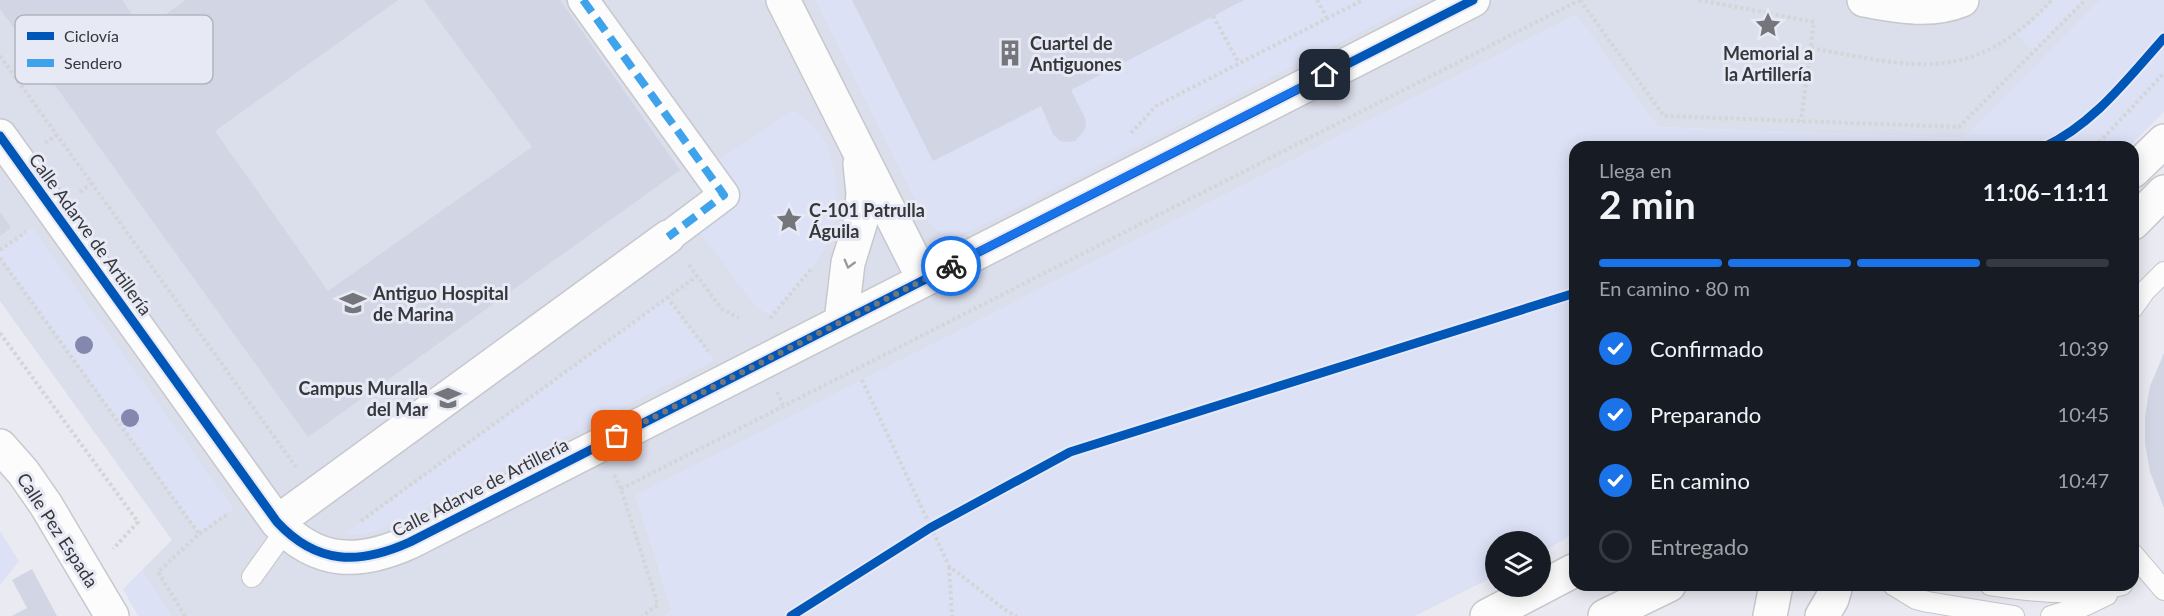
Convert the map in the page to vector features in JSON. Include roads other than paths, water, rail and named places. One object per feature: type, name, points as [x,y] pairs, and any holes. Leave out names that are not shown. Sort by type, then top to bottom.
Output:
[{"type":"street","points":[[281,526],[315,494],[724,195],[583,0]]},
{"type":"street","points":[[783,0],[924,280]]},
{"type":"street","name":"Calle Adarve de Artillería","points":[[0,136],[281,526],[307,548],[331,556],[370,555],[400,546],[1473,0]]},
{"type":"street","points":[[1864,0],[1917,8],[1936,7],[1962,0]]},
{"type":"street","points":[[841,322],[848,263],[861,221],[863,193],[859,160],[846,126]]},
{"type":"street","points":[[2139,165],[2164,141]]},
{"type":"street","points":[[2139,217],[2164,192]]},
{"type":"street","name":"Calle Pez Espada","points":[[0,446],[23,472],[46,505],[112,616]]},
{"type":"street","points":[[1487,616],[1569,573]]},
{"type":"street","points":[[1605,616],[1657,591]]},
{"type":"street","points":[[1770,616],[1775,591]]},
{"type":"street","points":[[1822,616],[1834,591]]},
{"type":"lane","points":[[2139,300],[2164,272]]},
{"type":"lane","points":[[252,578],[281,526]]},
{"type":"lane","points":[[2140,576],[2164,590]]},
{"type":"lane","points":[[1903,591],[1916,599],[1928,602],[2014,616]]},
{"type":"lane","points":[[2036,591],[2059,594],[2092,591]]},
{"type":"lane","points":[[2051,616],[2084,606],[2112,591]]},
{"type":"place","name":"Memorial a la Artillería","points":[[1768,25]]},
{"type":"place","name":"Cuartel de Antiguones","points":[[1010,53]]},
{"type":"place","name":"C-101 Patrulla Águila","points":[[789,220]]},
{"type":"place","name":"Antiguo Hospital de Marina","points":[[353,303]]},
{"type":"place","name":"Campus Muralla del Mar","points":[[448,398]]}]
